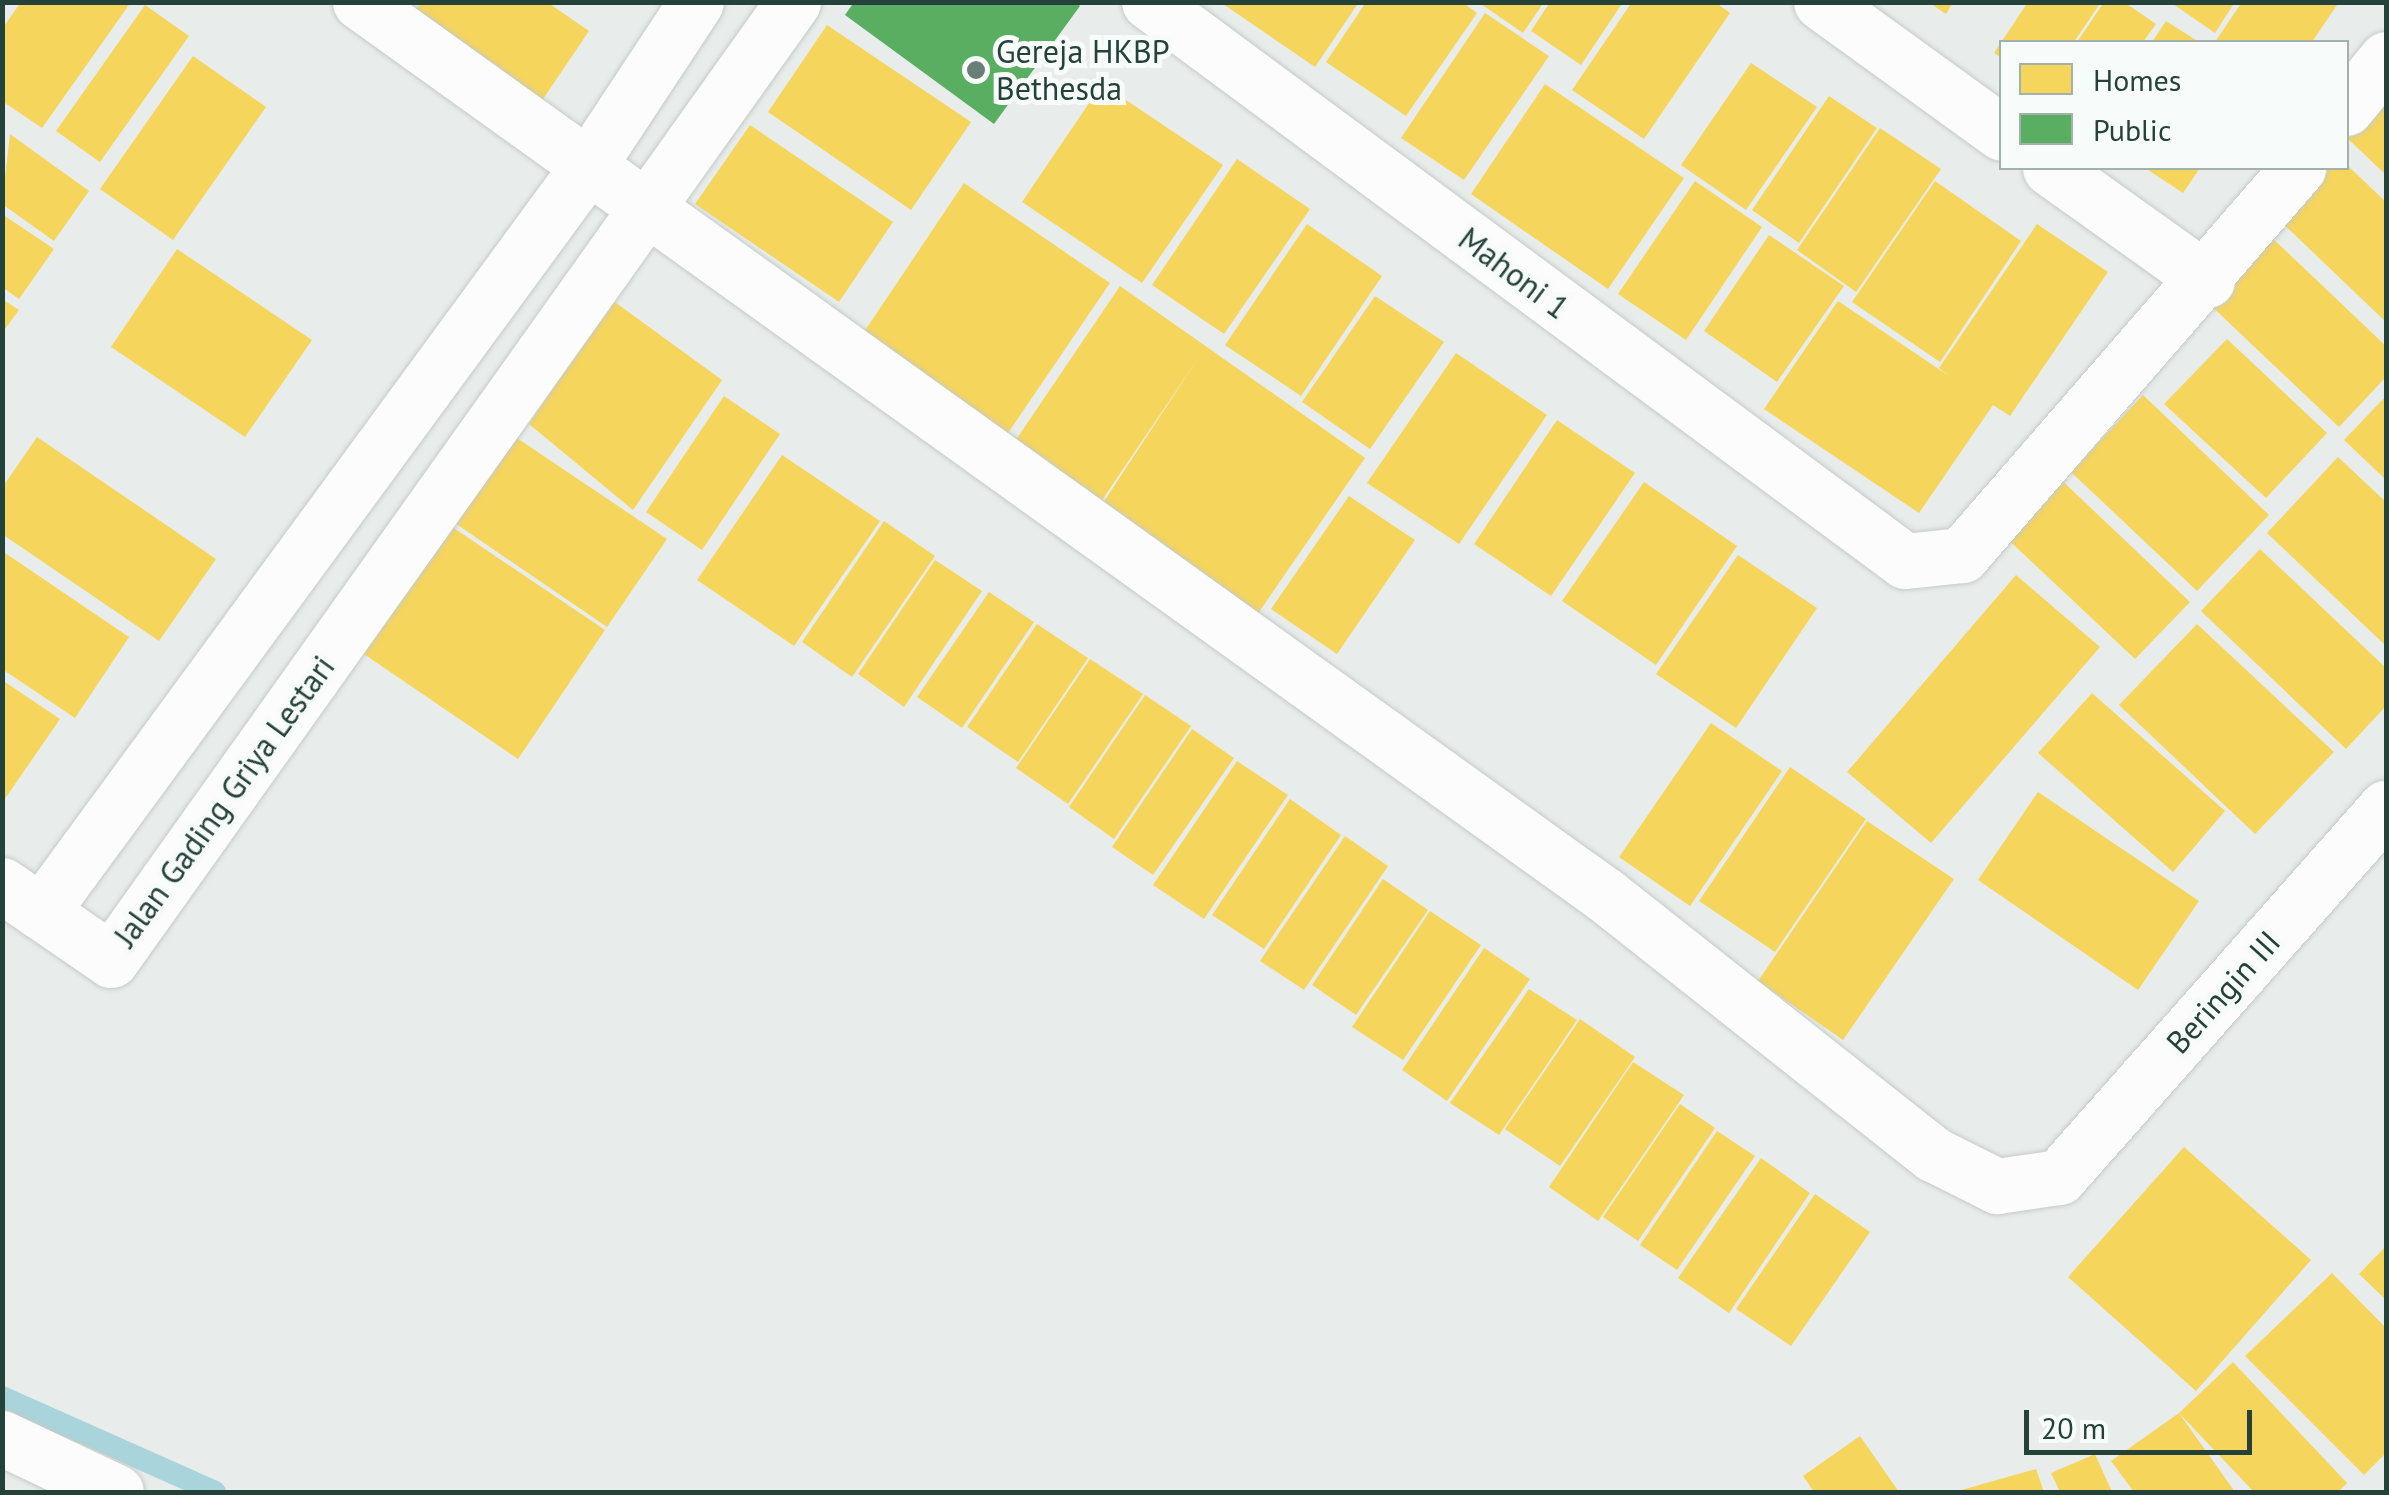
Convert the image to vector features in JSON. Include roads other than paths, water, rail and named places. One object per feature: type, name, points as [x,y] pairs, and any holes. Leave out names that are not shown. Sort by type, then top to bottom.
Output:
[{"type":"street","points":[[360,2],[646,212]]},
{"type":"street","name":"Jalan Gading Griya Lestari","points":[[696,2],[588,166],[22,898],[110,960],[793,2]]},
{"type":"street","name":"Mahoni 1","points":[[1149,2],[1905,560],[1962,556],[2206,280],[2296,170]]},
{"type":"street","points":[[1821,2],[1999,130]]},
{"type":"street","points":[[2349,104],[2386,59]]},
{"type":"street","points":[[2053,170],[2206,280]]},
{"type":"street","name":"Beringin III","points":[[646,212],[1605,895],[1933,1154],[1997,1186],[2059,1177],[2386,808]]},
{"type":"street","points":[[2,1438],[116,1492]]},
{"type":"waterway","points":[[2,1397],[215,1492]]},
{"type":"place","name":"Gereja HKBP Bethesda","points":[[976,70]]}]
